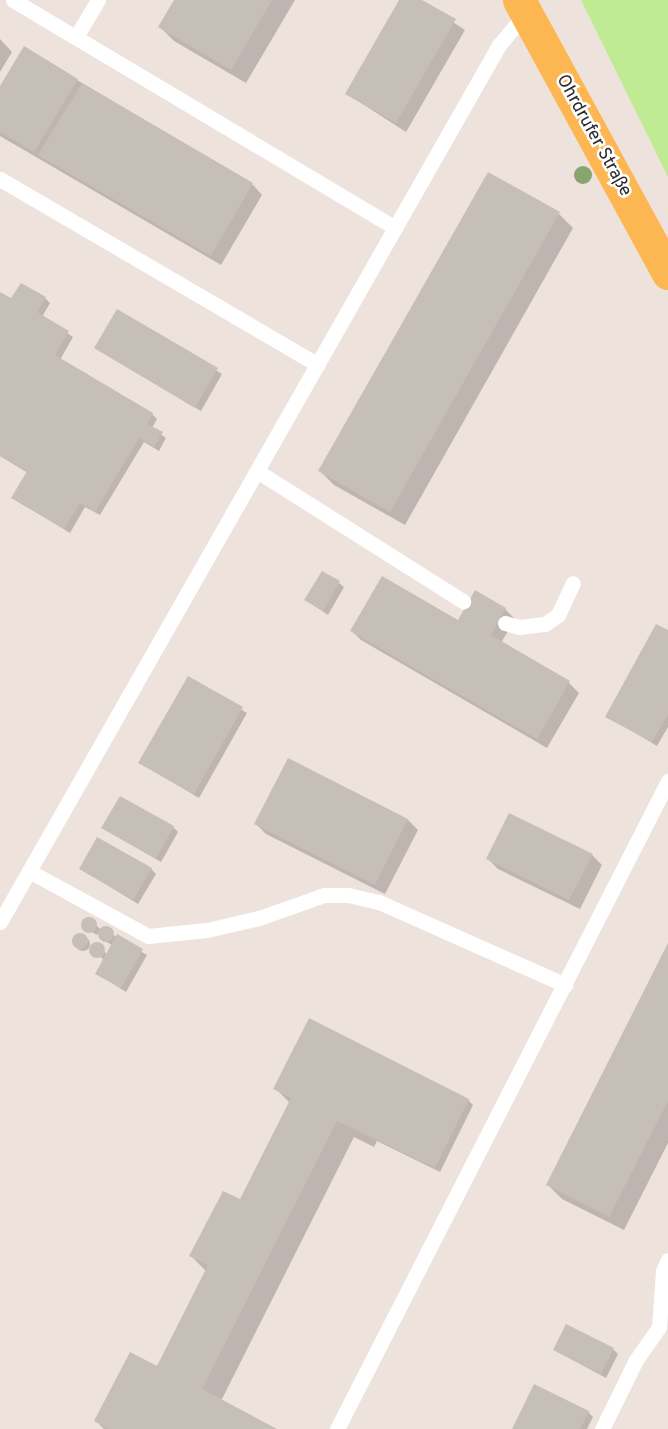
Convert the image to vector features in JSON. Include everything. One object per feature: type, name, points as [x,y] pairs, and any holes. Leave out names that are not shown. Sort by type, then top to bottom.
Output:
[{"type":"main road","name":"Ohrdrufer Straße","points":[[522,7],[668,273]]},
{"type":"lane","points":[[13,0],[395,228]]},
{"type":"lane","points":[[76,37],[98,0]]},
{"type":"lane","points":[[0,922],[522,7]]},
{"type":"lane","points":[[0,179],[318,365]]},
{"type":"lane","points":[[257,471],[463,601]]},
{"type":"lane","points":[[505,623],[519,627],[545,624],[558,615],[573,583]]},
{"type":"lane","points":[[337,1429],[668,781]]},
{"type":"lane","points":[[29,872],[148,936],[207,930],[259,918],[324,895],[348,895],[380,902],[565,985]]},
{"type":"lane","points":[[602,1429],[636,1360],[658,1327],[663,1272],[668,1260]]},
{"type":"green space","points":[[581,0],[668,0],[668,177]]},
{"type":"building","points":[[174,0],[272,0],[231,70],[158,27]]},
{"type":"building","points":[[399,0],[422,0],[456,19],[396,123],[345,94]]},
{"type":"building","points":[[24,46],[78,79],[34,152],[0,132],[0,86]]},
{"type":"building","points":[[82,83],[253,183],[211,256],[38,155]]},
{"type":"building","points":[[488,172],[560,212],[390,512],[318,471]]},
{"type":"building","points":[[21,283],[46,297],[37,312],[69,331],[55,355],[153,413],[147,424],[163,432],[154,447],[139,438],[95,512],[80,503],[64,529],[11,498],[27,471],[0,456],[0,292],[11,298]]},
{"type":"building","points":[[117,309],[218,368],[195,408],[94,348]]},
{"type":"building","points":[[322,571],[340,581],[323,611],[304,600]]},
{"type":"building","points":[[382,576],[458,620],[475,590],[506,608],[491,635],[570,681],[537,739],[350,631]]},
{"type":"building","points":[[656,624],[668,630],[668,714],[652,742],[605,717]]},
{"type":"building","points":[[188,676],[243,707],[194,794],[138,763]]},
{"type":"building","points":[[288,758],[408,819],[375,885],[254,824]]},
{"type":"building","points":[[120,796],[174,826],[156,859],[101,828]]},
{"type":"building","points":[[509,813],[593,854],[569,900],[486,859]]},
{"type":"building","points":[[97,837],[152,868],[133,900],[79,869]]},
{"type":"building","points":[[89,917],[97,925],[89,933],[81,925]]},
{"type":"building","points":[[106,926],[114,934],[106,942],[98,934]]},
{"type":"building","points":[[80,933],[88,941],[80,949],[72,941]]},
{"type":"building","points":[[117,934],[143,949],[121,988],[95,974]]},
{"type":"building","points":[[97,942],[105,950],[97,958],[89,950]]},
{"type":"building","points":[[668,943],[668,1101],[609,1217],[546,1185]]},
{"type":"building","points":[[309,1018],[469,1099],[435,1168],[337,1121],[202,1389],[277,1429],[109,1429],[94,1421],[130,1352],[157,1366],[208,1265],[189,1256],[223,1191],[240,1199],[291,1098],[273,1089]]},
{"type":"building","points":[[566,1324],[614,1348],[601,1374],[553,1350]]},
{"type":"building","points":[[534,1384],[589,1411],[580,1429],[512,1429]]}]
